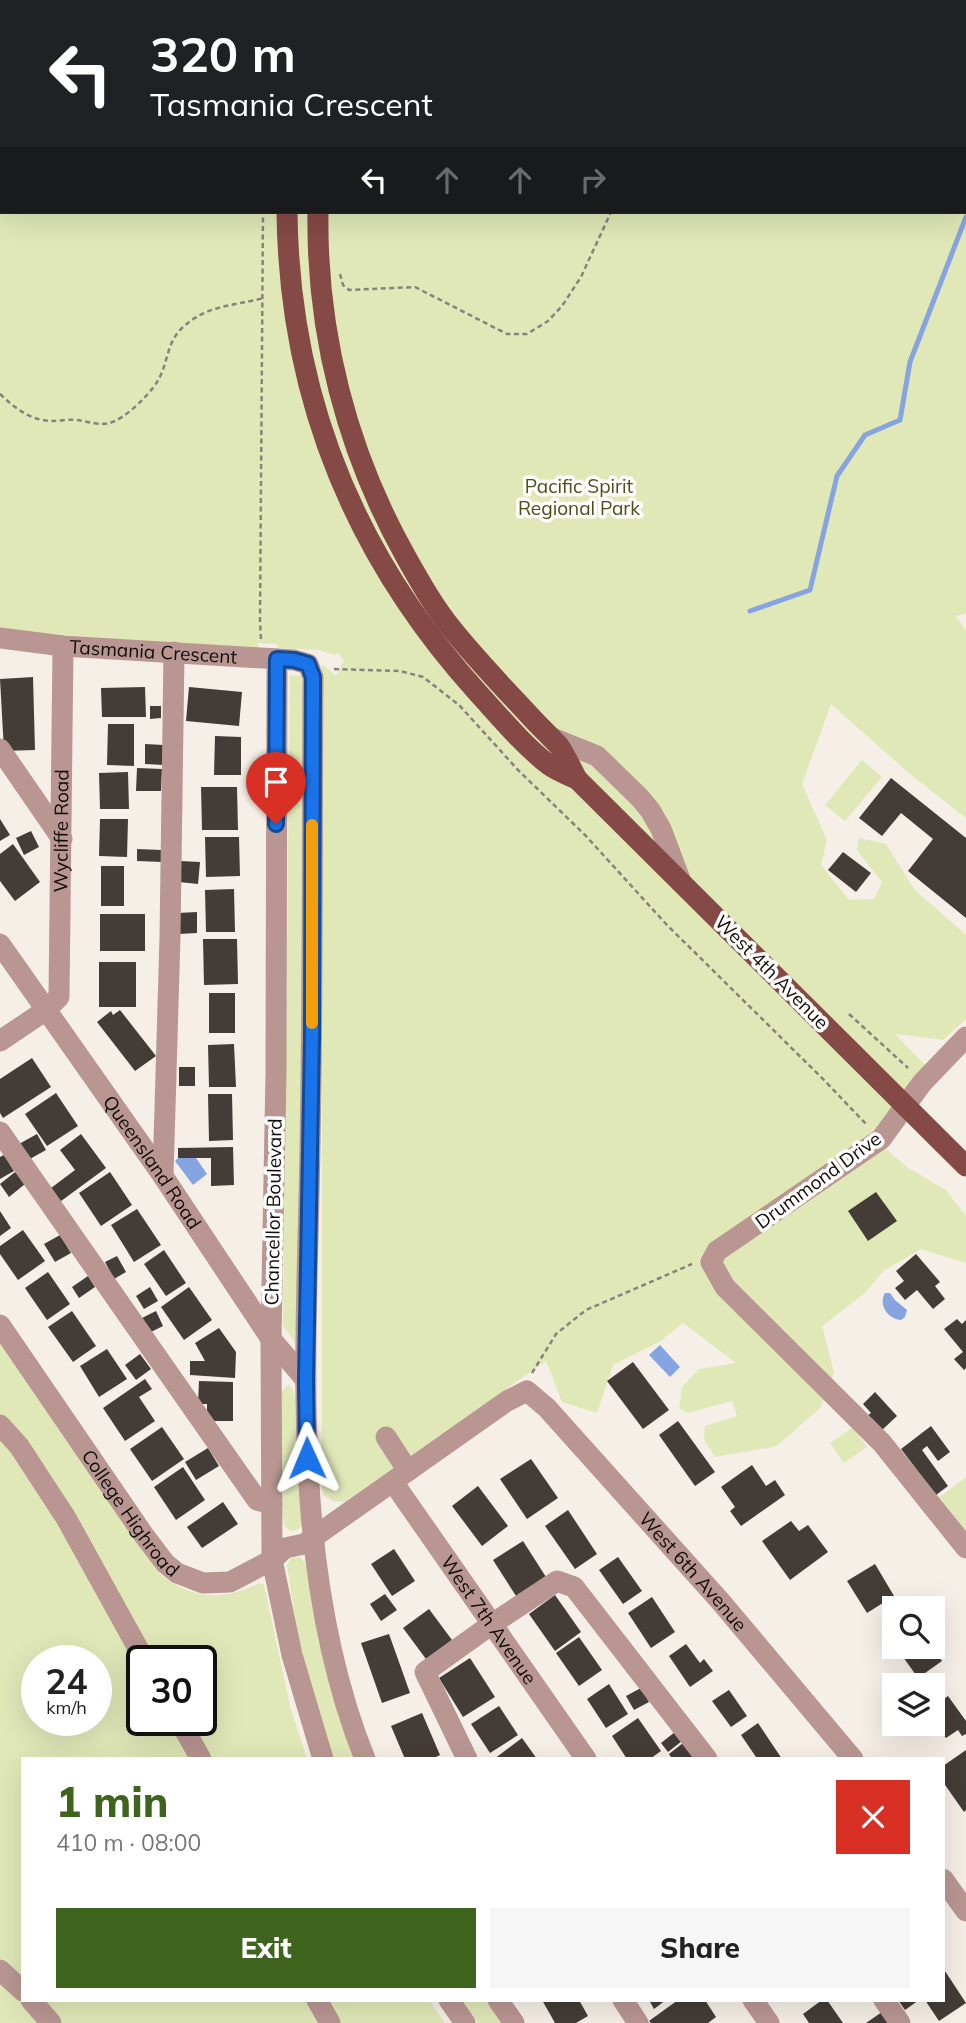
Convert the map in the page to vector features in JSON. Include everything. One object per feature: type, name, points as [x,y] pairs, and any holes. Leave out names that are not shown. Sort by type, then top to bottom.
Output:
[{"type":"main road","points":[[287,214],[295,309],[302,355],[315,408],[347,496],[370,542],[419,621],[462,675],[550,766],[577,779]]},
{"type":"main road","points":[[318,214],[318,253],[331,357],[343,409],[362,467],[390,528],[425,592],[450,627],[560,748],[577,779]]},
{"type":"main road","name":"West 4th Avenue","points":[[577,779],[966,1166]]},
{"type":"street","name":"Tasmania Crescent","points":[[0,638],[63,646],[294,660],[308,664]]},
{"type":"street","name":"Wycliffe Road","points":[[46,1010],[59,997],[63,646]]},
{"type":"street","points":[[163,1175],[174,652]]},
{"type":"street","name":"Chancellor Boulevard","points":[[277,659],[276,1058],[271,1339],[272,1560],[292,1655],[322,1757]]},
{"type":"street","name":"Chancellor Boulevard","points":[[308,664],[313,677],[307,1458],[317,1566],[327,1629],[342,1692],[364,1757]]},
{"type":"street","points":[[550,737],[597,756],[639,797],[662,829],[681,882]]},
{"type":"street","points":[[0,749],[62,839]]},
{"type":"street","name":"Queensland Road","points":[[0,944],[163,1175],[271,1339],[306,1380]]},
{"type":"street","points":[[0,1041],[46,1010]]},
{"type":"street","name":"Drummond Drive","points":[[717,1251],[881,1139],[922,1083],[966,1037]]},
{"type":"street","points":[[0,1132],[257,1500],[272,1504]]},
{"type":"street","points":[[717,1251],[711,1262],[725,1287],[883,1443],[966,1548]]},
{"type":"street","name":"College Highroad","points":[[0,1325],[142,1534],[165,1563],[177,1573],[203,1583],[230,1582],[272,1560],[285,1548],[304,1544],[314,1535]]},
{"type":"street","points":[[314,1535],[507,1401],[527,1391]]},
{"type":"street","name":"West 6th Avenue","points":[[527,1391],[547,1408],[721,1602],[851,1757]]},
{"type":"street","points":[[0,1425],[19,1446],[66,1518],[136,1645]]},
{"type":"street","name":"West 7th Avenue","points":[[386,1437],[401,1476],[492,1624],[585,1757]]},
{"type":"street","points":[[466,1757],[425,1672],[557,1581],[574,1587],[705,1757]]},
{"type":"street","points":[[188,1736],[200,1757]]},
{"type":"street","points":[[945,1883],[966,1911]]},
{"type":"street","points":[[0,1970],[21,1989]]},
{"type":"street","points":[[33,2002],[51,2023]]},
{"type":"street","points":[[318,2002],[330,2023]]},
{"type":"street","points":[[450,2002],[465,2023]]},
{"type":"street","points":[[499,2002],[514,2023]]},
{"type":"street","points":[[624,2002],[638,2023]]},
{"type":"street","points":[[754,2002],[769,2023]]},
{"type":"street","points":[[885,2002],[900,2023]]},
{"type":"path","points":[[264,214],[260,621],[262,646],[277,659]]},
{"type":"path","points":[[318,253],[334,255],[343,285],[349,290],[415,287],[507,334],[527,334],[548,321],[562,306],[581,277],[610,214]]},
{"type":"path","points":[[0,394],[19,412],[48,421],[73,420],[108,424],[138,403],[158,381],[169,346],[180,330],[198,315],[208,310],[264,298]]},
{"type":"path","points":[[334,669],[400,671],[423,677],[459,705],[518,770],[586,836],[666,924],[871,1129]]},
{"type":"path","points":[[849,1014],[911,1070]]},
{"type":"path","points":[[527,1391],[530,1376],[556,1334],[586,1310],[717,1251]]},
{"type":"green space","name":"Pacific Spirit Regional Park","points":[[0,214],[966,214],[966,613],[956,616],[966,631],[966,818],[910,774],[831,704],[802,784],[827,840],[821,865],[849,900],[874,899],[882,882],[857,850],[859,838],[886,844],[914,889],[966,935],[966,1019],[943,1040],[895,1034],[925,1065],[872,1137],[908,1168],[946,1190],[966,1216],[966,1263],[921,1249],[883,1271],[865,1293],[822,1326],[834,1372],[821,1407],[777,1446],[715,1457],[704,1439],[705,1426],[737,1416],[732,1401],[687,1413],[679,1408],[682,1387],[699,1369],[736,1363],[683,1323],[659,1342],[613,1365],[597,1413],[562,1402],[546,1361],[345,1502],[334,1502],[322,1494],[322,664],[336,676],[344,661],[338,653],[334,655],[319,650],[278,648],[277,644],[258,643],[258,650],[0,630]]},
{"type":"green space","points":[[290,675],[301,676],[305,698],[301,1216],[295,1342],[283,1326]]},
{"type":"green space","points":[[862,760],[882,777],[845,821],[825,805]]},
{"type":"green space","points":[[0,1342],[162,1576],[197,1594],[221,1595],[259,1583],[264,1585],[290,1706],[306,1757],[21,1757],[21,2002],[430,2002],[445,2023],[0,2023]]},
{"type":"green space","points":[[289,1384],[295,1400],[302,1526],[295,1531],[287,1528],[282,1514],[281,1393]]},
{"type":"green space","points":[[853,1427],[867,1447],[844,1463],[830,1443]]},
{"type":"green space","points":[[966,1477],[966,1532],[940,1497]]},
{"type":"green space","points":[[300,1557],[310,1578],[355,1757],[332,1757],[306,1672],[297,1630],[287,1565],[291,1558]]},
{"type":"green space","points":[[463,2002],[490,2002],[505,2023],[478,2023]]},
{"type":"water","points":[[178,1158],[196,1158],[207,1174],[193,1185],[175,1161]]},
{"type":"water","points":[[885,1293],[890,1293],[907,1310],[901,1320],[886,1311],[883,1302]]},
{"type":"water","points":[[660,1345],[680,1367],[670,1377],[649,1355]]},
{"type":"building","points":[[33,677],[35,750],[4,751],[0,679]]},
{"type":"building","points":[[145,687],[146,717],[102,717],[101,688]]},
{"type":"building","points":[[189,687],[242,692],[239,726],[186,721]]},
{"type":"building","points":[[150,706],[161,706],[161,718],[150,719]]},
{"type":"building","points":[[108,724],[134,724],[134,766],[107,765]]},
{"type":"building","points":[[215,736],[241,737],[241,775],[214,775]]},
{"type":"building","points":[[145,744],[164,745],[164,765],[145,764]]},
{"type":"building","points":[[137,768],[162,769],[161,791],[136,791]]},
{"type":"building","points":[[128,772],[129,809],[100,809],[99,773]]},
{"type":"building","points":[[891,778],[966,838],[966,918],[908,871],[933,839],[901,813],[882,836],[859,818]]},
{"type":"building","points":[[201,787],[237,787],[238,830],[202,830]]},
{"type":"building","points":[[0,819],[10,835],[0,841]]},
{"type":"building","points":[[100,819],[128,819],[127,857],[99,856]]},
{"type":"building","points":[[31,831],[39,847],[24,855],[16,838]]},
{"type":"building","points":[[205,837],[239,837],[240,876],[206,877]]},
{"type":"building","points":[[13,844],[40,882],[15,901],[0,881],[0,854]]},
{"type":"building","points":[[137,849],[162,850],[162,862],[137,861]]},
{"type":"building","points":[[843,852],[871,873],[856,892],[828,870]]},
{"type":"building","points":[[180,861],[200,862],[198,884],[179,882]]},
{"type":"building","points":[[101,866],[124,866],[124,906],[101,906]]},
{"type":"building","points":[[234,889],[235,932],[206,932],[205,890]]},
{"type":"building","points":[[197,912],[197,933],[179,934],[178,913]]},
{"type":"building","points":[[100,914],[145,914],[145,951],[100,951]]},
{"type":"building","points":[[203,939],[237,939],[238,984],[204,985]]},
{"type":"building","points":[[99,962],[136,962],[136,1007],[99,1007]]},
{"type":"building","points":[[209,993],[235,993],[235,1033],[209,1033]]},
{"type":"building","points":[[120,1010],[156,1056],[135,1071],[97,1022],[111,1011],[113,1015]]},
{"type":"building","points":[[234,1044],[236,1087],[209,1087],[208,1045]]},
{"type":"building","points":[[32,1058],[51,1087],[3,1118],[0,1113],[0,1079]]},
{"type":"building","points":[[179,1067],[195,1067],[195,1086],[179,1086]]},
{"type":"building","points":[[56,1093],[78,1126],[47,1146],[25,1114]]},
{"type":"building","points":[[208,1094],[232,1094],[233,1140],[209,1141]]},
{"type":"building","points":[[37,1134],[46,1150],[28,1160],[19,1144]]},
{"type":"building","points":[[81,1134],[106,1168],[57,1204],[47,1191],[75,1170],[60,1150]]},
{"type":"building","points":[[233,1147],[234,1185],[211,1186],[211,1158],[178,1158],[178,1148]]},
{"type":"building","points":[[4,1155],[14,1171],[0,1179],[0,1157]]},
{"type":"building","points":[[15,1172],[25,1184],[9,1197],[0,1184]]},
{"type":"building","points":[[110,1172],[132,1205],[101,1226],[79,1193]]},
{"type":"building","points":[[876,1192],[897,1221],[868,1241],[848,1211]]},
{"type":"building","points":[[137,1209],[161,1245],[134,1262],[111,1225]]},
{"type":"building","points":[[0,1211],[11,1228],[0,1236]]},
{"type":"building","points":[[23,1230],[45,1261],[18,1280],[0,1254],[0,1246]]},
{"type":"building","points":[[60,1235],[71,1253],[55,1262],[44,1244]]},
{"type":"building","points":[[164,1250],[186,1283],[166,1296],[144,1264]]},
{"type":"building","points":[[916,1254],[940,1282],[935,1286],[945,1299],[933,1309],[917,1290],[905,1300],[895,1288],[904,1281],[896,1271]]},
{"type":"building","points":[[117,1256],[126,1272],[114,1279],[105,1262]]},
{"type":"building","points":[[48,1272],[70,1304],[47,1320],[25,1288]]},
{"type":"building","points":[[88,1276],[95,1287],[79,1298],[72,1287]]},
{"type":"building","points":[[150,1287],[158,1301],[144,1309],[136,1296]]},
{"type":"building","points":[[189,1287],[212,1320],[184,1340],[161,1307]]},
{"type":"building","points":[[72,1311],[96,1346],[73,1362],[48,1327]]},
{"type":"building","points":[[156,1311],[163,1326],[147,1334],[140,1319]]},
{"type":"building","points":[[957,1319],[962,1324],[966,1320],[964,1370],[954,1359],[963,1352],[944,1329]]},
{"type":"building","points":[[219,1328],[236,1352],[235,1378],[190,1375],[190,1361],[205,1361],[195,1343]]},
{"type":"building","points":[[107,1349],[127,1379],[99,1397],[80,1366]]},
{"type":"building","points":[[140,1354],[151,1369],[136,1380],[125,1365]]},
{"type":"building","points":[[633,1362],[669,1410],[643,1429],[607,1381]]},
{"type":"building","points":[[145,1379],[152,1389],[139,1397],[155,1421],[125,1441],[103,1408]]},
{"type":"building","points":[[199,1381],[233,1382],[233,1421],[207,1421],[207,1404],[198,1404]]},
{"type":"building","points":[[875,1392],[897,1416],[882,1430],[868,1415],[871,1413],[863,1404]]},
{"type":"building","points":[[678,1421],[715,1472],[695,1486],[659,1435]]},
{"type":"building","points":[[931,1426],[950,1452],[938,1461],[927,1446],[922,1450],[948,1486],[936,1495],[901,1449]]},
{"type":"building","points":[[162,1427],[184,1459],[152,1481],[130,1449]]},
{"type":"building","points":[[208,1448],[219,1466],[196,1480],[185,1462]]},
{"type":"building","points":[[531,1459],[558,1498],[527,1519],[500,1479]]},
{"type":"building","points":[[752,1465],[766,1486],[775,1480],[785,1495],[741,1526],[730,1511],[735,1507],[721,1487]]},
{"type":"building","points":[[183,1467],[205,1500],[176,1520],[154,1487]]},
{"type":"building","points":[[478,1486],[508,1526],[482,1546],[452,1506]]},
{"type":"building","points":[[223,1502],[238,1524],[202,1548],[187,1527]]},
{"type":"building","points":[[568,1510],[597,1554],[575,1569],[545,1526]]},
{"type":"building","points":[[791,1521],[799,1531],[808,1525],[828,1552],[790,1580],[762,1541]]},
{"type":"building","points":[[523,1541],[546,1577],[516,1596],[493,1560]]},
{"type":"building","points":[[394,1549],[415,1581],[392,1596],[371,1564]]},
{"type":"building","points":[[618,1557],[642,1591],[623,1604],[599,1570]]},
{"type":"building","points":[[875,1564],[894,1596],[882,1596],[882,1604],[867,1613],[847,1581]]},
{"type":"building","points":[[385,1594],[397,1610],[381,1621],[370,1604]]},
{"type":"building","points":[[555,1595],[581,1632],[555,1651],[529,1614]]},
{"type":"building","points":[[652,1597],[675,1632],[651,1648],[628,1613]]},
{"type":"building","points":[[429,1609],[452,1640],[426,1659],[403,1628]]},
{"type":"building","points":[[389,1634],[410,1693],[382,1703],[361,1643]]},
{"type":"building","points":[[579,1637],[602,1670],[579,1686],[556,1653]]},
{"type":"building","points":[[686,1644],[700,1663],[704,1659],[713,1671],[690,1687],[669,1656]]},
{"type":"building","points":[[470,1658],[495,1697],[463,1717],[439,1678]]},
{"type":"building","points":[[905,1659],[942,1661],[925,1673],[914,1673]]},
{"type":"building","points":[[609,1684],[628,1714],[606,1728],[587,1699]]},
{"type":"building","points":[[641,1688],[649,1702],[634,1710],[626,1696]]},
{"type":"building","points":[[729,1690],[747,1716],[731,1727],[712,1701]]},
{"type":"building","points":[[948,1696],[966,1721],[966,1734],[962,1736],[958,1730],[946,1738],[944,1736],[945,1698]]},
{"type":"building","points":[[499,1706],[518,1735],[490,1753],[471,1724]]},
{"type":"building","points":[[422,1713],[440,1755],[404,1757],[391,1726]]},
{"type":"building","points":[[638,1718],[661,1751],[653,1757],[626,1757],[612,1736]]},
{"type":"building","points":[[758,1723],[781,1757],[756,1757],[741,1735]]},
{"type":"building","points":[[675,1732],[682,1741],[668,1752],[661,1743]]},
{"type":"building","points":[[522,1738],[536,1757],[497,1757]]},
{"type":"building","points":[[683,1743],[694,1757],[671,1757],[669,1754]]},
{"type":"building","points":[[966,1750],[964,1812],[945,1785],[945,1765]]},
{"type":"building","points":[[945,1971],[966,2003],[939,2021],[926,2002],[945,2002]]},
{"type":"building","points":[[543,2002],[580,2002],[588,2016],[576,2023],[555,2023]]},
{"type":"building","points":[[650,2002],[663,2002],[654,2009]]},
{"type":"building","points":[[675,2002],[706,2002],[716,2017],[708,2023],[649,2021]]},
{"type":"building","points":[[819,2002],[828,2002],[843,2023],[809,2023],[803,2014]]},
{"type":"building","points":[[899,2002],[916,2002],[905,2010]]},
{"type":"building","points":[[882,2012],[890,2023],[866,2023]]},
{"type":"waterway","points":[[750,611],[810,590],[837,476],[865,435],[900,420],[910,362],[966,217]]},
{"type":"slow traffic","points":[[312,825],[312,1023]]},
{"type":"route","points":[[276,824],[277,659],[308,664],[313,677],[307,1458]]}]
